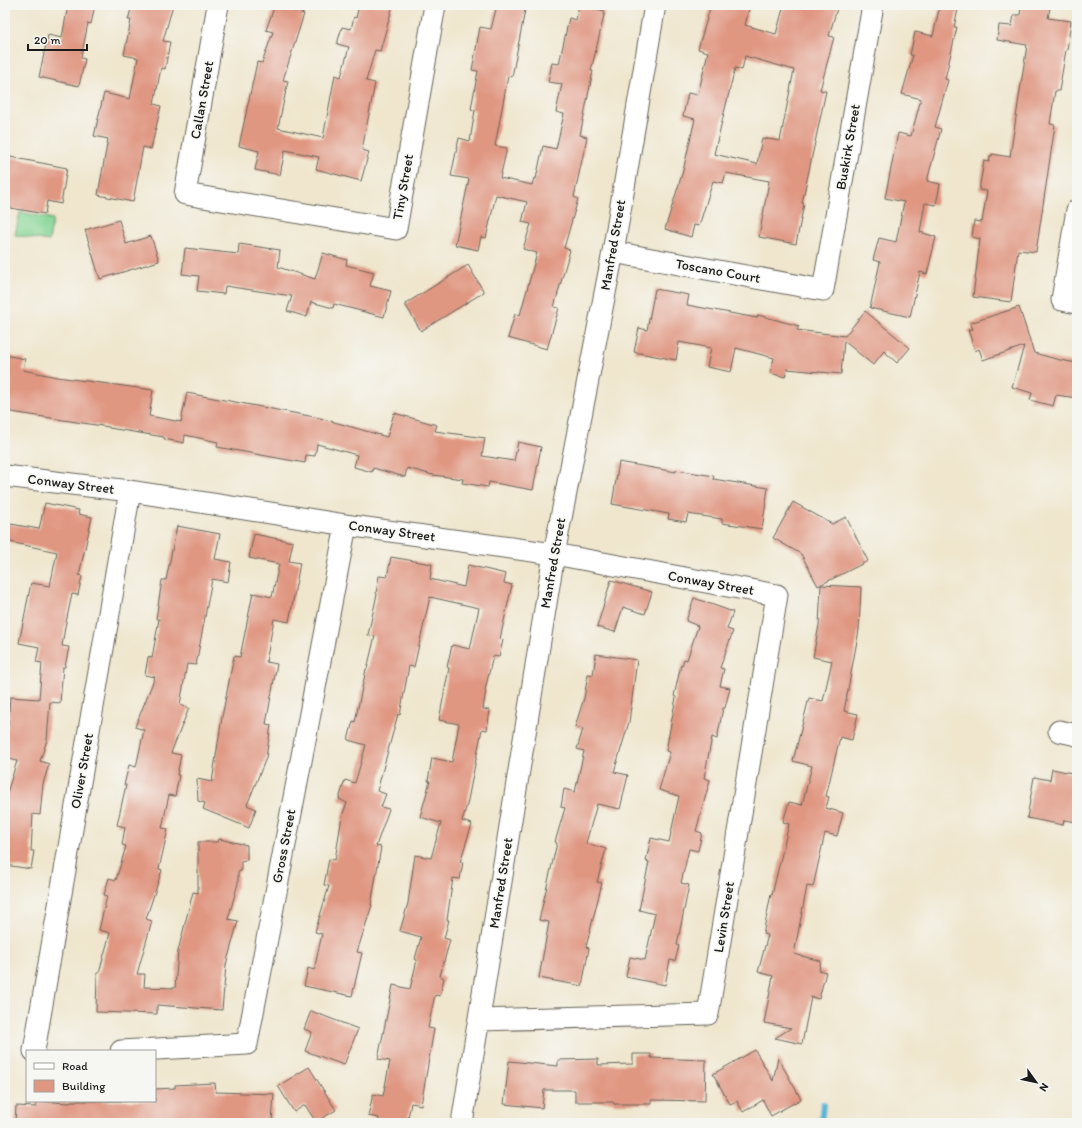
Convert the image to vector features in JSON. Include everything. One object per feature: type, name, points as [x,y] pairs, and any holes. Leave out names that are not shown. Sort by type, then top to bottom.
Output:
[{"type":"street","name":"Callan Street","points":[[185,194],[218,5]]},
{"type":"street","name":"Tiny Street","points":[[185,194],[396,229],[435,5]]},
{"type":"street","name":"Manfred Street","points":[[462,1123],[554,554],[613,252],[655,5]]},
{"type":"street","name":"Buskirk Street","points":[[823,290],[873,5]]},
{"type":"street","points":[[1070,301],[1077,210]]},
{"type":"street","name":"Toscano Court","points":[[613,252],[823,290]]},
{"type":"street","name":"Conway Street","points":[[5,476],[130,491],[346,525],[554,554],[777,595]]},
{"type":"street","name":"Oliver Street","points":[[34,1050],[130,491]]},
{"type":"street","name":"Gross Street","points":[[139,1050],[246,1044],[346,525]]},
{"type":"street","name":"Levin Street","points":[[479,1020],[708,1014],[777,595]]},
{"type":"green space","points":[[20,212],[53,219],[49,241],[15,235]]},
{"type":"building","points":[[68,5],[95,5],[91,24],[88,23],[81,58],[85,59],[79,86],[39,77],[48,35],[62,38]]},
{"type":"building","points":[[132,5],[173,5],[163,41],[170,42],[165,69],[161,68],[154,104],[161,106],[151,149],[143,147],[133,202],[98,195],[108,139],[94,136],[104,93],[130,99],[138,58],[124,55],[131,20],[128,20]]},
{"type":"building","points":[[275,5],[304,14],[283,80],[288,81],[278,128],[323,138],[335,75],[341,77],[349,47],[337,44],[342,27],[351,29],[354,17],[356,18],[359,5],[393,5],[380,51],[375,50],[366,81],[375,83],[362,150],[369,152],[361,181],[316,169],[319,157],[285,150],[280,175],[255,170],[259,151],[239,146],[257,62],[262,63],[273,32],[266,30]]},
{"type":"building","points":[[497,5],[526,5],[512,77],[508,76],[495,146],[507,148],[500,178],[532,185],[534,178],[536,179],[543,146],[556,149],[564,114],[556,112],[562,84],[548,82],[552,63],[559,64],[569,18],[576,20],[579,5],[605,11],[591,71],[593,71],[580,135],[587,137],[574,197],[578,199],[564,248],[570,250],[554,307],[559,308],[547,349],[508,338],[515,314],[520,315],[537,253],[523,249],[531,224],[522,222],[527,202],[496,195],[486,238],[481,237],[478,250],[455,245],[469,179],[451,176],[459,138],[470,141],[475,110],[471,109],[478,71],[472,70],[480,27],[491,29]]},
{"type":"building","points":[[711,5],[750,5],[745,25],[776,34],[784,5],[838,5],[829,36],[834,37],[820,90],[826,91],[802,203],[804,204],[796,244],[759,237],[769,181],[726,173],[723,183],[713,181],[699,226],[694,225],[691,237],[665,229],[683,171],[695,119],[683,116],[688,93],[698,95],[708,52],[698,49]],"holes":[[[745,56],[794,70],[780,141],[762,138],[757,164],[714,154],[735,68],[742,70]]]},
{"type":"building","points":[[940,5],[959,5],[954,27],[957,27],[945,79],[948,80],[935,127],[941,129],[927,181],[940,184],[936,205],[925,203],[920,232],[936,237],[927,274],[920,272],[910,317],[870,308],[880,262],[873,260],[879,238],[896,242],[904,202],[885,198],[898,133],[911,136],[921,99],[902,94],[913,55],[910,55],[915,32],[933,36]]},
{"type":"building","points":[[1021,5],[1050,8],[1048,18],[1071,21],[1059,91],[1055,91],[1050,124],[1055,125],[1036,252],[1018,250],[1011,302],[973,297],[980,239],[972,237],[974,221],[982,222],[987,191],[979,190],[984,161],[989,162],[992,154],[1010,157],[1027,45],[997,40],[999,25],[1012,26],[1014,15],[1020,15]]},
{"type":"building","points":[[5,156],[67,168],[61,204],[47,201],[45,214],[5,207]]},
{"type":"building","points":[[119,220],[126,244],[151,236],[159,261],[100,279],[85,230]]},
{"type":"building","points":[[239,244],[280,250],[278,267],[315,279],[323,253],[347,260],[346,265],[374,272],[370,286],[391,291],[384,317],[334,304],[333,308],[311,302],[307,317],[287,311],[292,296],[225,286],[224,294],[197,291],[199,276],[182,274],[185,248],[238,254]]},
{"type":"building","points":[[468,265],[484,292],[421,331],[405,304]]},
{"type":"building","points":[[655,289],[689,295],[687,305],[757,318],[758,315],[799,326],[797,330],[845,336],[865,311],[910,348],[897,363],[884,351],[873,365],[844,341],[841,374],[787,369],[785,377],[770,373],[774,358],[736,348],[731,372],[707,367],[711,348],[679,342],[676,360],[634,352],[639,328],[647,330]]},
{"type":"building","points":[[1019,307],[1034,353],[1077,363],[1077,398],[1056,395],[1053,406],[1030,400],[1032,393],[1012,387],[1024,346],[983,360],[979,349],[975,351],[968,330],[973,329],[970,323]]},
{"type":"building","points":[[5,355],[25,359],[23,370],[57,377],[153,390],[149,416],[181,422],[187,393],[320,418],[387,437],[394,413],[437,425],[435,431],[485,438],[482,456],[514,461],[518,442],[541,447],[533,490],[489,482],[488,487],[462,483],[463,479],[433,475],[407,468],[405,477],[373,468],[372,472],[354,467],[357,455],[317,444],[315,456],[306,455],[305,463],[217,447],[218,442],[185,435],[184,443],[164,439],[164,437],[109,427],[5,411]]},
{"type":"building","points":[[619,462],[676,472],[676,470],[714,476],[713,479],[768,488],[762,529],[722,523],[722,519],[688,514],[686,522],[668,519],[669,514],[612,504]]},
{"type":"building","points":[[793,502],[832,524],[846,517],[868,561],[818,586],[801,554],[773,538]]},
{"type":"building","points":[[45,503],[79,510],[78,514],[92,517],[79,575],[82,576],[78,595],[72,594],[65,627],[62,646],[69,647],[65,667],[63,667],[60,703],[50,702],[47,740],[40,761],[49,764],[43,784],[40,815],[33,814],[31,851],[34,851],[31,869],[5,865],[5,792],[7,793],[17,761],[5,758],[5,733],[8,725],[10,697],[39,699],[42,663],[36,662],[39,647],[19,643],[31,583],[50,586],[57,552],[5,541],[5,523],[39,529]]},
{"type":"building","points":[[177,526],[220,534],[215,559],[231,562],[228,582],[212,579],[196,665],[187,664],[180,705],[189,708],[171,753],[181,755],[177,775],[179,775],[175,796],[169,795],[162,828],[168,829],[159,869],[162,870],[146,919],[152,921],[137,974],[145,974],[144,987],[175,988],[178,951],[193,892],[198,893],[198,842],[218,842],[219,839],[247,845],[247,860],[241,861],[241,871],[238,872],[238,883],[228,919],[238,921],[226,965],[222,1010],[157,1005],[157,1014],[96,1012],[97,973],[99,973],[110,933],[99,930],[107,896],[104,895],[109,878],[116,880],[126,846],[122,845],[125,827],[117,825],[129,765],[136,767],[144,730],[135,727],[155,677],[145,675],[148,657],[152,658],[159,619],[156,619],[162,580],[166,580]]},
{"type":"building","points":[[254,534],[293,542],[289,561],[300,563],[289,622],[274,619],[266,662],[277,664],[266,724],[271,725],[266,758],[247,805],[256,809],[249,828],[203,809],[205,803],[198,801],[197,779],[212,782],[222,717],[234,656],[240,657],[253,593],[272,597],[279,564],[249,558]]},
{"type":"building","points":[[391,557],[432,564],[430,579],[464,587],[468,565],[506,574],[504,583],[512,585],[500,639],[503,640],[499,657],[493,656],[485,690],[483,709],[490,710],[487,730],[482,729],[467,805],[462,821],[472,824],[460,862],[463,862],[460,879],[453,878],[447,920],[449,920],[444,938],[450,940],[440,976],[444,978],[440,996],[435,995],[428,1028],[434,1029],[421,1105],[411,1103],[407,1123],[378,1123],[379,1118],[368,1116],[373,1094],[383,1096],[390,1061],[378,1059],[393,985],[410,989],[417,960],[415,959],[421,937],[400,931],[408,903],[415,855],[431,858],[441,823],[420,817],[430,781],[428,781],[432,758],[452,762],[459,724],[439,720],[449,668],[447,667],[452,645],[470,649],[479,608],[430,597],[414,667],[409,666],[400,715],[398,714],[377,791],[386,794],[381,807],[389,809],[376,846],[381,847],[372,905],[357,952],[362,953],[352,996],[304,986],[308,968],[314,970],[322,934],[315,932],[329,886],[324,885],[329,859],[335,860],[342,816],[347,803],[339,799],[345,780],[355,783],[366,745],[348,740],[353,721],[355,722],[366,669],[375,636],[368,635],[377,594],[379,576],[387,577]]},
{"type":"building","points":[[611,580],[652,592],[645,614],[623,607],[615,632],[597,627]]},
{"type":"building","points":[[821,585],[861,587],[859,630],[844,711],[858,714],[852,740],[840,737],[826,796],[829,797],[826,808],[843,813],[837,836],[825,833],[813,887],[807,886],[794,954],[821,961],[819,970],[826,972],[819,999],[811,997],[802,1044],[775,1038],[791,1028],[764,1023],[773,976],[758,972],[768,935],[763,934],[771,894],[772,895],[789,824],[783,822],[789,802],[802,805],[812,766],[793,761],[809,698],[823,701],[832,661],[813,657],[819,625]]},
{"type":"building","points":[[694,598],[733,612],[727,629],[733,631],[720,668],[724,669],[720,686],[730,688],[725,708],[723,708],[717,739],[712,737],[704,778],[710,780],[696,831],[702,833],[698,851],[689,849],[681,883],[689,885],[677,945],[679,946],[675,961],[670,960],[665,985],[626,977],[630,957],[645,960],[655,914],[639,910],[649,862],[646,861],[651,838],[669,842],[679,796],[659,790],[670,752],[666,751],[676,697],[674,696],[681,665],[682,666],[684,659],[687,660],[698,626],[686,621]]},
{"type":"building","points":[[596,654],[637,660],[629,722],[614,772],[628,775],[620,809],[597,804],[586,843],[606,849],[597,882],[602,883],[586,947],[589,948],[582,986],[539,978],[549,922],[539,920],[557,843],[555,842],[565,808],[561,807],[564,789],[575,792],[584,751],[577,749],[583,729],[575,727],[584,698],[588,674],[593,675]]},
{"type":"building","points":[[1052,769],[1077,774],[1077,822],[1064,820],[1063,825],[1027,818],[1034,777],[1050,780]]},
{"type":"building","points":[[311,1011],[358,1029],[344,1065],[305,1051],[312,1032],[304,1029]]},
{"type":"building","points":[[755,1050],[773,1081],[778,1058],[801,1099],[771,1116],[763,1100],[743,1112],[737,1101],[730,1104],[713,1074]]},
{"type":"building","points":[[633,1054],[651,1054],[651,1058],[706,1060],[705,1101],[651,1100],[651,1104],[575,1102],[575,1090],[544,1090],[542,1108],[504,1104],[509,1061],[558,1066],[558,1060],[598,1059],[598,1065],[633,1064]]},
{"type":"building","points":[[309,1067],[336,1110],[316,1122],[305,1105],[294,1112],[278,1086]]},
{"type":"building","points":[[215,1083],[216,1092],[274,1094],[272,1123],[15,1123],[16,1106],[36,1107],[36,1102],[156,1102],[156,1089],[175,1088],[175,1085]]},
{"type":"waterway","points":[[821,1123],[823,1104]]}]
